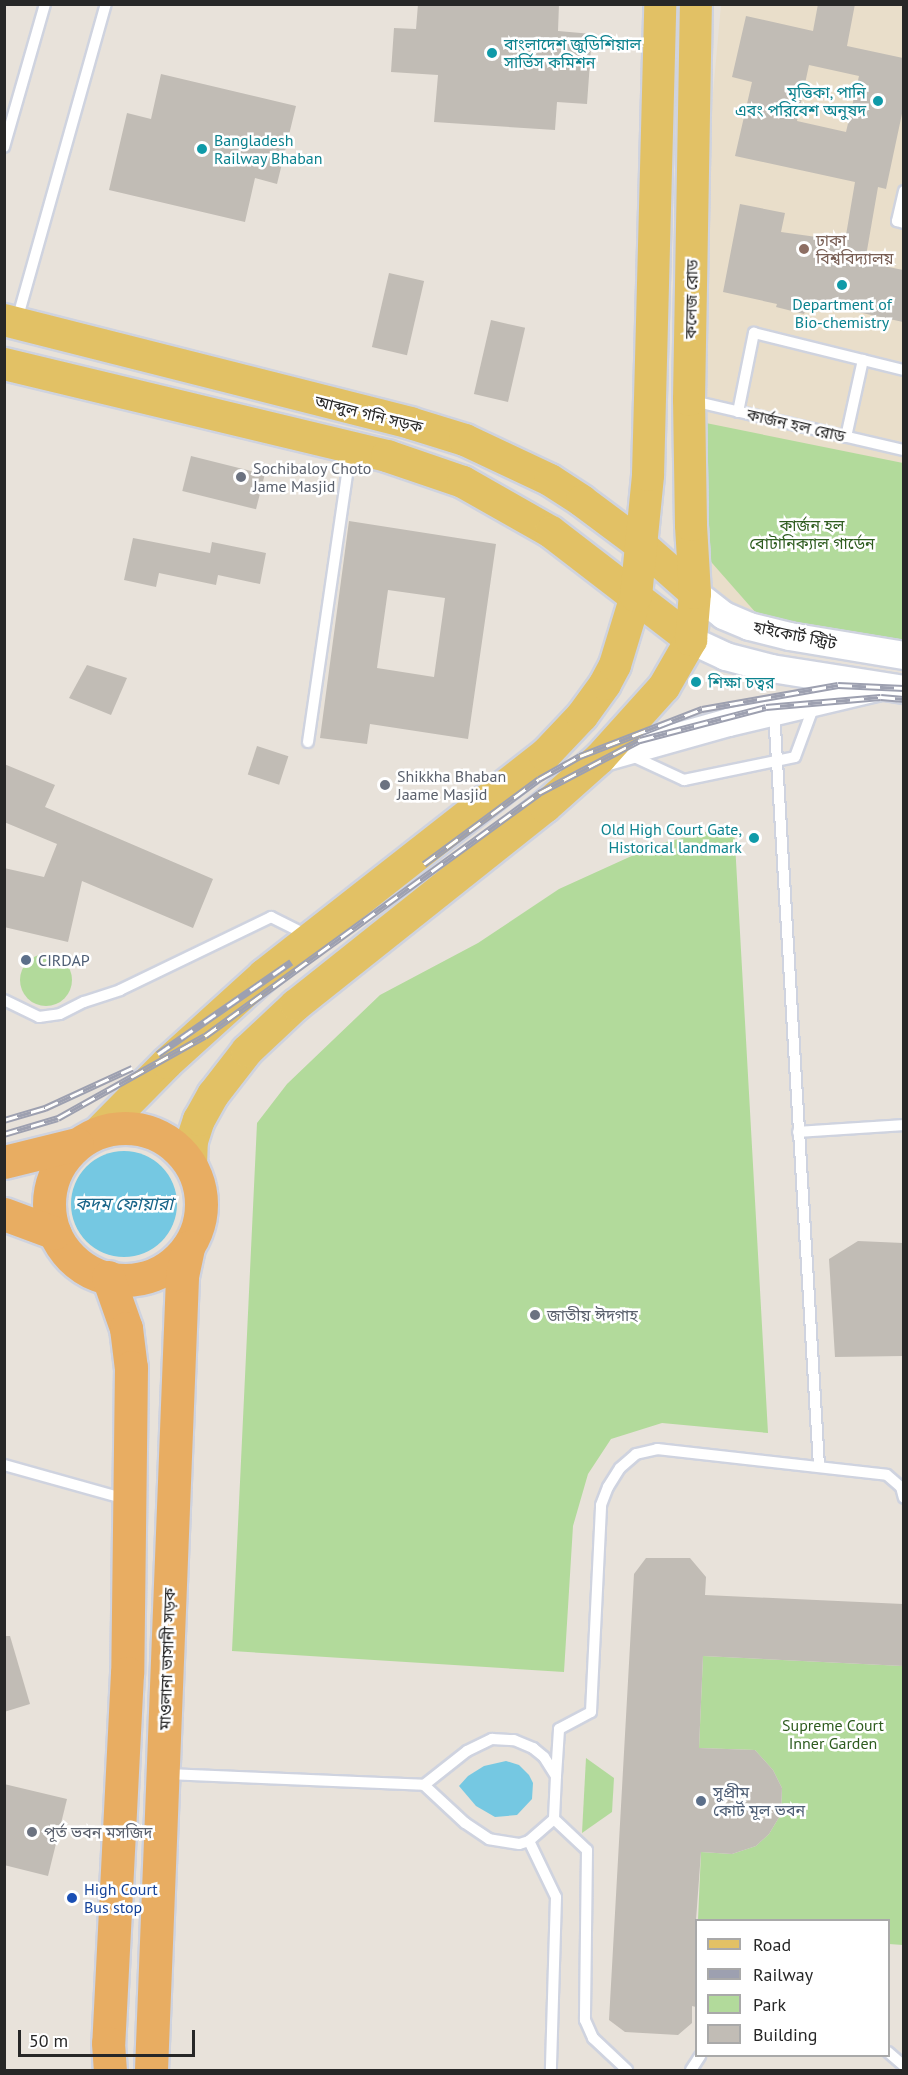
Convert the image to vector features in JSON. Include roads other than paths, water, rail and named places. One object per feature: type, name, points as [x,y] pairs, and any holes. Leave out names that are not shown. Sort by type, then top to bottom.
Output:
[{"type":"highway","points":[[4,1162],[124,1129],[150,1132],[166,1140],[191,1165],[200,1192],[201,1207],[195,1234],[188,1247],[174,1262],[158,1272],[139,1278],[108,1277],[80,1265],[66,1251],[55,1233],[50,1217],[51,1185],[61,1163],[88,1139]]},
{"type":"highway","points":[[4,1214],[55,1233]]},
{"type":"highway","name":"মাওলানা ভাসানী সড়ক","points":[[152,2070],[182,1288],[188,1247]]},
{"type":"highway","points":[[108,1277],[126,1328],[131,1367],[127,1673],[108,2043],[110,2070]]},
{"type":"main road","points":[[88,1139],[264,975],[504,788],[564,737],[605,684],[622,647],[636,596],[648,475],[660,4]]},
{"type":"main road","name":"কলেজ রোড","points":[[691,640],[695,593],[691,525],[689,400],[696,4]]},
{"type":"main road","name":"আব্দুল গনি সড়ক","points":[[11,322],[410,423],[465,440],[549,480],[611,520],[695,593]]},
{"type":"main road","points":[[4,364],[426,468],[494,497],[551,532],[691,640],[725,656],[771,668],[892,687]]},
{"type":"main road","name":"হাইকোর্ট স্ট্রিট","points":[[695,593],[723,615],[749,626],[789,636],[903,655]]},
{"type":"main road","points":[[191,1165],[192,1142],[199,1120],[213,1095],[255,1042],[367,946],[612,755],[664,687],[691,640]]},
{"type":"main road","points":[[612,755],[774,710],[892,687]]},
{"type":"lane","points":[[4,147],[45,4]]},
{"type":"lane","points":[[11,322],[106,4]]},
{"type":"lane","points":[[903,191],[897,221],[903,223]]},
{"type":"lane","points":[[738,412],[754,333],[903,370]]},
{"type":"lane","points":[[846,437],[863,360]]},
{"type":"lane","name":"কার্জন হল রোড","points":[[689,400],[903,450]]},
{"type":"lane","points":[[308,742],[351,449]]},
{"type":"lane","points":[[612,755],[684,780],[795,757],[816,700]]},
{"type":"lane","points":[[774,710],[819,1467]]},
{"type":"lane","points":[[4,1000],[39,1017],[60,1014],[84,1002],[120,990],[271,917],[312,938]]},
{"type":"lane","points":[[798,1132],[903,1125]]},
{"type":"lane","points":[[162,1774],[424,1785],[465,1823],[489,1839],[519,1844],[529,1841],[554,1819],[559,1729],[591,1712],[601,1504],[620,1468],[636,1454],[657,1449],[903,1477]]},
{"type":"lane","points":[[4,1465],[129,1500]]},
{"type":"lane","points":[[888,1475],[901,1487],[903,1498]]},
{"type":"lane","points":[[424,1785],[467,1751],[492,1739],[514,1740],[533,1748],[544,1757],[556,1776]]},
{"type":"lane","points":[[554,1819],[587,1850],[585,2020],[593,2038],[627,2070]]},
{"type":"lane","points":[[529,1841],[556,1897],[551,2070]]},
{"type":"lane","points":[[890,2054],[903,2066]]},
{"type":"lane","points":[[691,2070],[699,2057]]},
{"type":"water","name":"কদম ফোয়ারা","points":[[124,1151],[144,1155],[162,1166],[173,1184],[177,1204],[173,1224],[162,1242],[144,1253],[124,1257],[104,1253],[86,1242],[75,1224],[71,1204],[75,1184],[86,1166],[104,1155]]},
{"type":"water","points":[[506,1761],[519,1765],[529,1775],[533,1783],[532,1799],[517,1815],[495,1817],[476,1806],[459,1786],[468,1776],[484,1766]]},
{"type":"railway","points":[[424,864],[539,779],[580,756],[702,709],[838,685],[904,688]]},
{"type":"railway","points":[[4,1134],[58,1118],[205,1036],[539,793],[640,740],[766,707],[881,697],[904,699]]},
{"type":"railway","points":[[158,1054],[291,962]]},
{"type":"railway","points":[[4,1120],[45,1108],[132,1068]]},
{"type":"place","name":"বাংলাদেশ জুডিশিয়াল সার্ভিস কমিশন","points":[[492,53]]},
{"type":"place","name":"মৃত্তিকা, পানি এবং পরিবেশ অনুষদ","points":[[878,101]]},
{"type":"place","name":"Bangladesh Railway Bhaban","points":[[202,149]]},
{"type":"place","name":"ঢাকা বিশ্ববিদ্যালয়","points":[[804,249]]},
{"type":"place","name":"Department of Bio-chemistry","points":[[842,285]]},
{"type":"place","name":"Sochibaloy Choto Jame Masjid","points":[[241,477]]},
{"type":"place","name":"শিক্ষা চত্বর","points":[[696,682]]},
{"type":"place","name":"Shikkha Bhaban Jaame Masjid","points":[[385,785]]},
{"type":"place","name":"Old High Court Gate, Historical landmark","points":[[754,838]]},
{"type":"place","name":"CIRDAP","points":[[26,960]]},
{"type":"place","name":"জাতীয় ঈদগাহ","points":[[535,1315]]},
{"type":"place","name":"সুপ্রীম কোর্ট মূল ভবন","points":[[701,1801]]},
{"type":"place","name":"পূর্ত ভবন মসজিদ","points":[[32,1832]]},
{"type":"place","name":"High Court Bus stop","points":[[72,1898]]},
{"type":"park label","name":"কার্জন হল বোটানিক্যাল গার্ডেন","points":[[812,534]]},
{"type":"park label","name":"Supreme Court Inner Garden","points":[[833,1734]]}]
